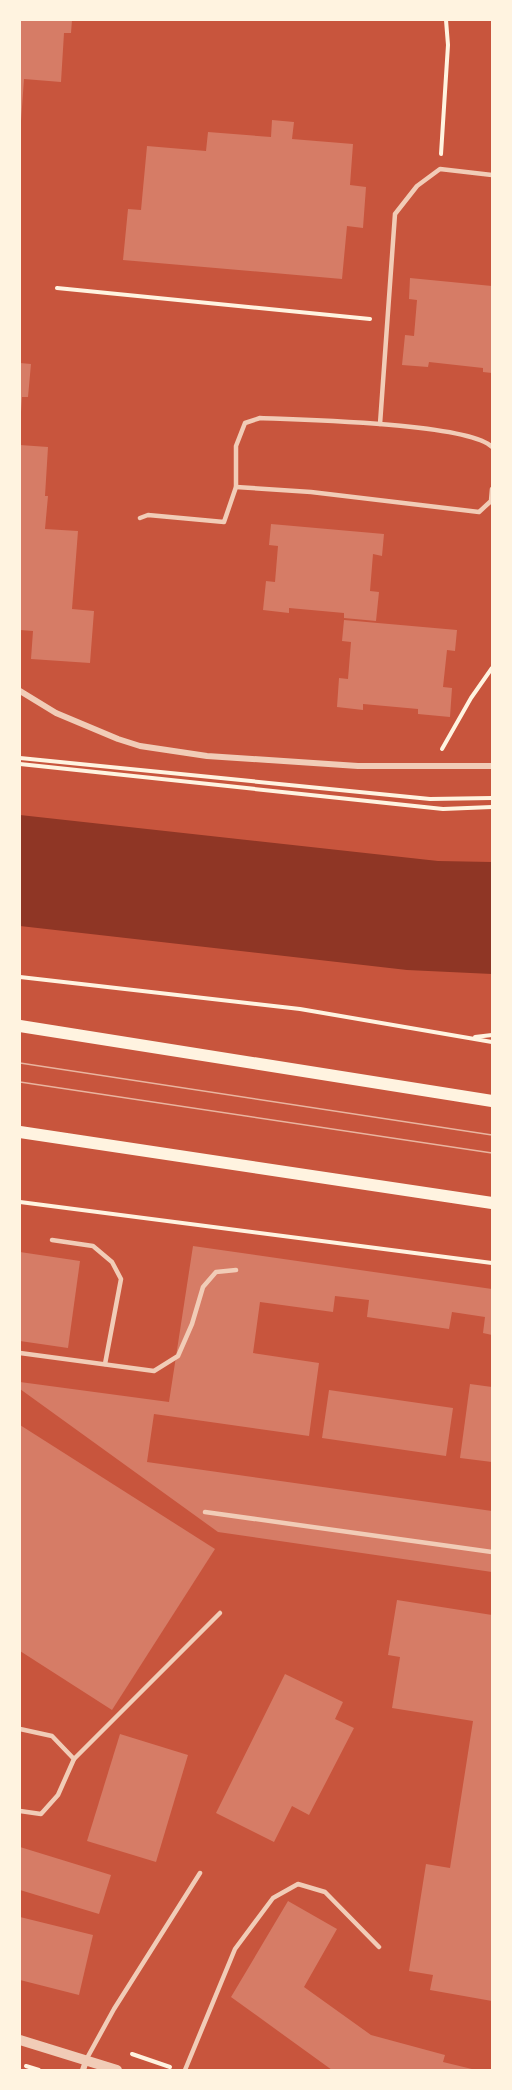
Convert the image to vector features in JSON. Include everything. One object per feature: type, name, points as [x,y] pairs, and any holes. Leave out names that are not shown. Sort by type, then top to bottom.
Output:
[{"type":"main road","points":[[20,1026],[492,1101]]},
{"type":"main road","points":[[20,1132],[492,1203]]},
{"type":"street","points":[[20,691],[56,713],[140,746],[207,756],[358,766],[492,766]]},
{"type":"street","points":[[20,2040],[84,2066],[117,2070]]},
{"type":"lane","points":[[380,424],[395,213],[417,186],[440,170],[492,175]]},
{"type":"lane","points":[[140,519],[148,515],[224,522],[236,487],[236,446],[245,423],[260,418],[380,424],[461,434],[488,442],[492,447]]},
{"type":"lane","points":[[236,487],[311,492],[479,512],[491,501],[492,489]]},
{"type":"lane","points":[[52,1240],[93,1246],[112,1262],[121,1279],[105,1364]]},
{"type":"lane","points":[[20,1353],[154,1371],[178,1356],[192,1324],[203,1287],[216,1272],[236,1270]]},
{"type":"lane","points":[[205,1512],[492,1552]]},
{"type":"lane","points":[[20,1811],[41,1814],[57,1795],[74,1759],[220,1612]]},
{"type":"lane","points":[[20,1729],[52,1736],[74,1759]]},
{"type":"lane","points":[[84,2066],[114,2009],[200,1873]]},
{"type":"lane","points":[[185,2070],[235,1948],[273,1898],[298,1884],[325,1892],[379,1947]]},
{"type":"path","points":[[440,170],[448,55],[446,20]]},
{"type":"path","points":[[57,288],[388,321]]},
{"type":"path","points":[[432,767],[471,698],[492,668]]},
{"type":"path","points":[[20,758],[430,800],[492,798]]},
{"type":"path","points":[[20,765],[443,809],[492,807]]},
{"type":"path","points":[[20,977],[300,1009],[492,1042]]},
{"type":"path","points":[[472,1038],[492,1035]]},
{"type":"path","points":[[20,1202],[492,1263]]},
{"type":"path","points":[[20,2064],[39,2070]]},
{"type":"shaded area","points":[[20,815],[438,861],[492,862],[492,974],[407,970],[20,926]]},
{"type":"building","points":[[20,20],[72,20],[71,33],[64,33],[61,82],[24,79],[21,121],[20,121]]},
{"type":"building","points":[[272,120],[294,122],[292,139],[353,144],[350,185],[366,187],[363,228],[347,226],[342,279],[123,260],[128,209],[141,210],[147,146],[206,151],[208,132],[271,137]]},
{"type":"building","points":[[410,278],[492,286],[492,373],[483,372],[483,368],[429,362],[428,367],[402,365],[405,335],[414,336],[417,300],[409,299]]},
{"type":"building","points":[[20,363],[31,364],[28,397],[22,397],[21,412],[20,412]]},
{"type":"building","points":[[20,445],[48,447],[45,529],[78,531],[72,609],[94,611],[90,663],[31,659],[33,631],[20,630]]},
{"type":"building","points":[[271,524],[384,534],[382,556],[373,554],[370,591],[379,592],[376,621],[344,618],[344,613],[289,608],[289,613],[263,610],[266,581],[275,582],[278,546],[269,545]]},
{"type":"building","points":[[344,620],[457,630],[455,651],[447,650],[443,687],[452,688],[450,717],[418,714],[418,709],[363,704],[363,710],[337,707],[339,678],[348,679],[351,642],[342,641]]},
{"type":"building","points":[[193,1246],[492,1289],[492,1335],[483,1333],[485,1317],[452,1312],[449,1329],[367,1317],[369,1300],[335,1296],[333,1312],[260,1302],[253,1353],[319,1363],[309,1436],[154,1414],[147,1462],[492,1511],[492,1572],[218,1532],[20,1389],[20,1382],[169,1402]]},
{"type":"building","points":[[20,1252],[80,1261],[68,1348],[20,1341]]},
{"type":"building","points":[[470,1384],[492,1387],[492,1462],[460,1458]]},
{"type":"building","points":[[329,1390],[453,1408],[446,1456],[322,1438]]},
{"type":"building","points":[[20,1425],[215,1549],[112,1710],[20,1651]]},
{"type":"building","points":[[397,1600],[492,1615],[492,2001],[430,1990],[433,1975],[409,1971],[426,1864],[450,1868],[473,1721],[392,1708],[400,1657],[388,1655]]},
{"type":"building","points":[[285,1674],[343,1702],[335,1719],[354,1728],[309,1815],[292,1806],[274,1842],[216,1813]]},
{"type":"building","points":[[120,1734],[188,1755],[156,1862],[87,1841]]},
{"type":"building","points":[[20,1847],[111,1875],[99,1914],[20,1890]]},
{"type":"building","points":[[288,1901],[337,1929],[304,1987],[371,2035],[445,2055],[443,2062],[476,2070],[332,2070],[231,1997]]},
{"type":"building","points":[[20,1917],[93,1935],[79,1995],[20,1980]]},
{"type":"tram line","points":[[20,1063],[492,1135]]},
{"type":"tram line","points":[[20,1082],[492,1153]]}]
